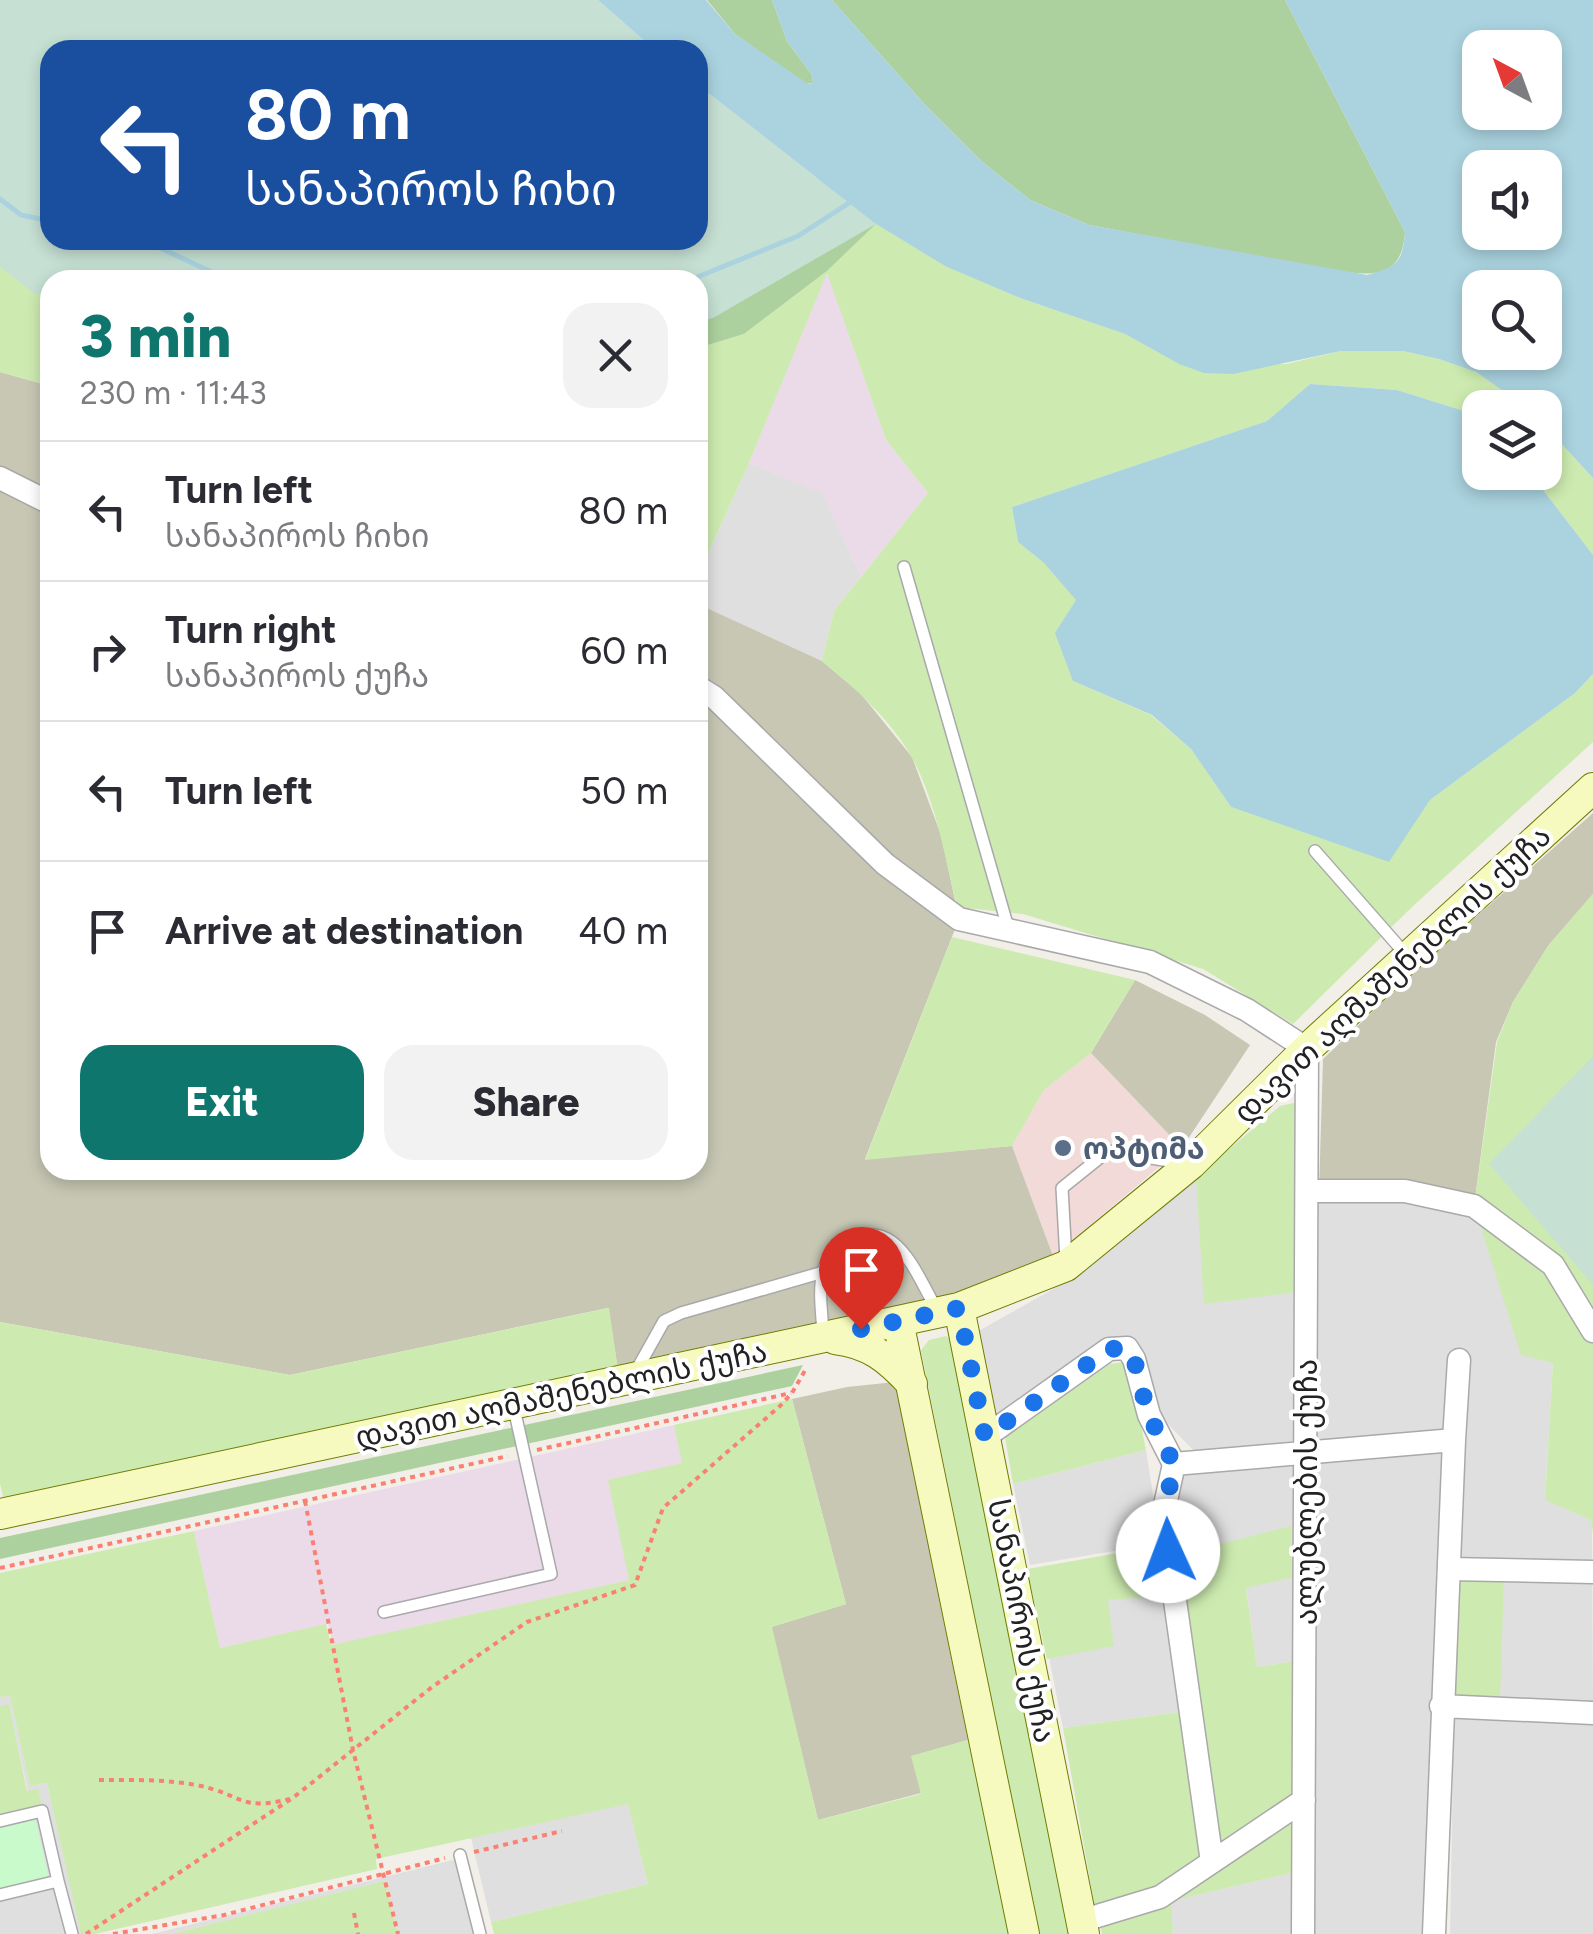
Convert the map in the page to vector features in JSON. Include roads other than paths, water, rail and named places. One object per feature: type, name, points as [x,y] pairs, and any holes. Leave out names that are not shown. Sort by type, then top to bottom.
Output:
[{"type":"main road","name":"დავით აღმაშენებლის ქუჩა","points":[[0,1514],[949,1310],[1066,1266],[1191,1164],[1307,1049],[1593,788]]},
{"type":"main road","name":"სანაპიროს ქუჩა","points":[[949,1310],[985,1437],[1082,1928]]},
{"type":"main road","name":"სანაპიროს ქუჩა","points":[[898,1321],[1024,1934]]},
{"type":"main road","points":[[824,1338],[858,1342],[888,1358],[912,1384]]},
{"type":"street","points":[[0,478],[40,499]]},
{"type":"street","points":[[708,693],[885,864],[959,919],[1150,962],[1247,1010],[1307,1049]]},
{"type":"street","name":"ალუბლების ქუჩა","points":[[1303,1934],[1307,1049]]},
{"type":"street","points":[[1308,1191],[1405,1192],[1474,1206],[1553,1265],[1593,1332]]},
{"type":"street","points":[[985,1437],[1109,1349],[1127,1348],[1134,1359],[1148,1414],[1174,1464],[1166,1505],[1168,1551],[1212,1862]]},
{"type":"street","points":[[1434,1934],[1459,1360]]},
{"type":"street","points":[[1174,1464],[1454,1440]]},
{"type":"street","points":[[1449,1569],[1593,1572]]},
{"type":"street","points":[[1441,1706],[1593,1712]]},
{"type":"street","points":[[1082,1928],[1160,1896],[1304,1800]]},
{"type":"lane","points":[[904,567],[1009,931]]},
{"type":"lane","points":[[1314,851],[1408,957]]},
{"type":"lane","points":[[1066,1266],[1062,1188],[1108,1151],[1191,1164]]},
{"type":"lane","points":[[824,1338],[820,1273],[828,1257],[843,1243],[859,1236],[877,1235],[902,1251],[949,1310]]},
{"type":"lane","points":[[633,1378],[664,1321],[820,1273]]},
{"type":"lane","points":[[384,1612],[552,1574],[513,1404]]},
{"type":"lane","points":[[0,1821],[42,1811],[72,1934]]},
{"type":"lane","points":[[460,1855],[480,1934]]},
{"type":"lane","points":[[0,1895],[58,1880]]},
{"type":"water","points":[[598,0],[706,0],[735,34],[808,84],[813,83],[812,75],[787,41],[772,0],[832,0],[927,107],[980,160],[1030,200],[1089,225],[1367,275],[1396,262],[1405,232],[1285,0],[1593,0],[1593,478],[1562,444],[1562,390],[1502,390],[1470,370],[1562,370],[1562,270],[1462,270],[1462,367],[1403,351],[1341,351],[1233,374],[1204,373],[1179,364],[1125,334],[1020,298],[945,266],[876,224],[708,93],[708,40],[644,40]]},
{"type":"water","points":[[1310,384],[1397,390],[1462,410],[1462,490],[1543,490],[1593,555],[1593,674],[1575,693],[1430,800],[1389,862],[1231,807],[1191,749],[1152,715],[1073,681],[1055,633],[1076,600],[1044,563],[1018,542],[1012,507],[1267,421]]},
{"type":"waterway","points":[[0,199],[21,215],[40,219]]},
{"type":"waterway","points":[[708,273],[798,236],[849,203]]},
{"type":"waterway","points":[[164,250],[208,270]]},
{"type":"place","name":"ოპტიმა","points":[[1063,1148]]}]
